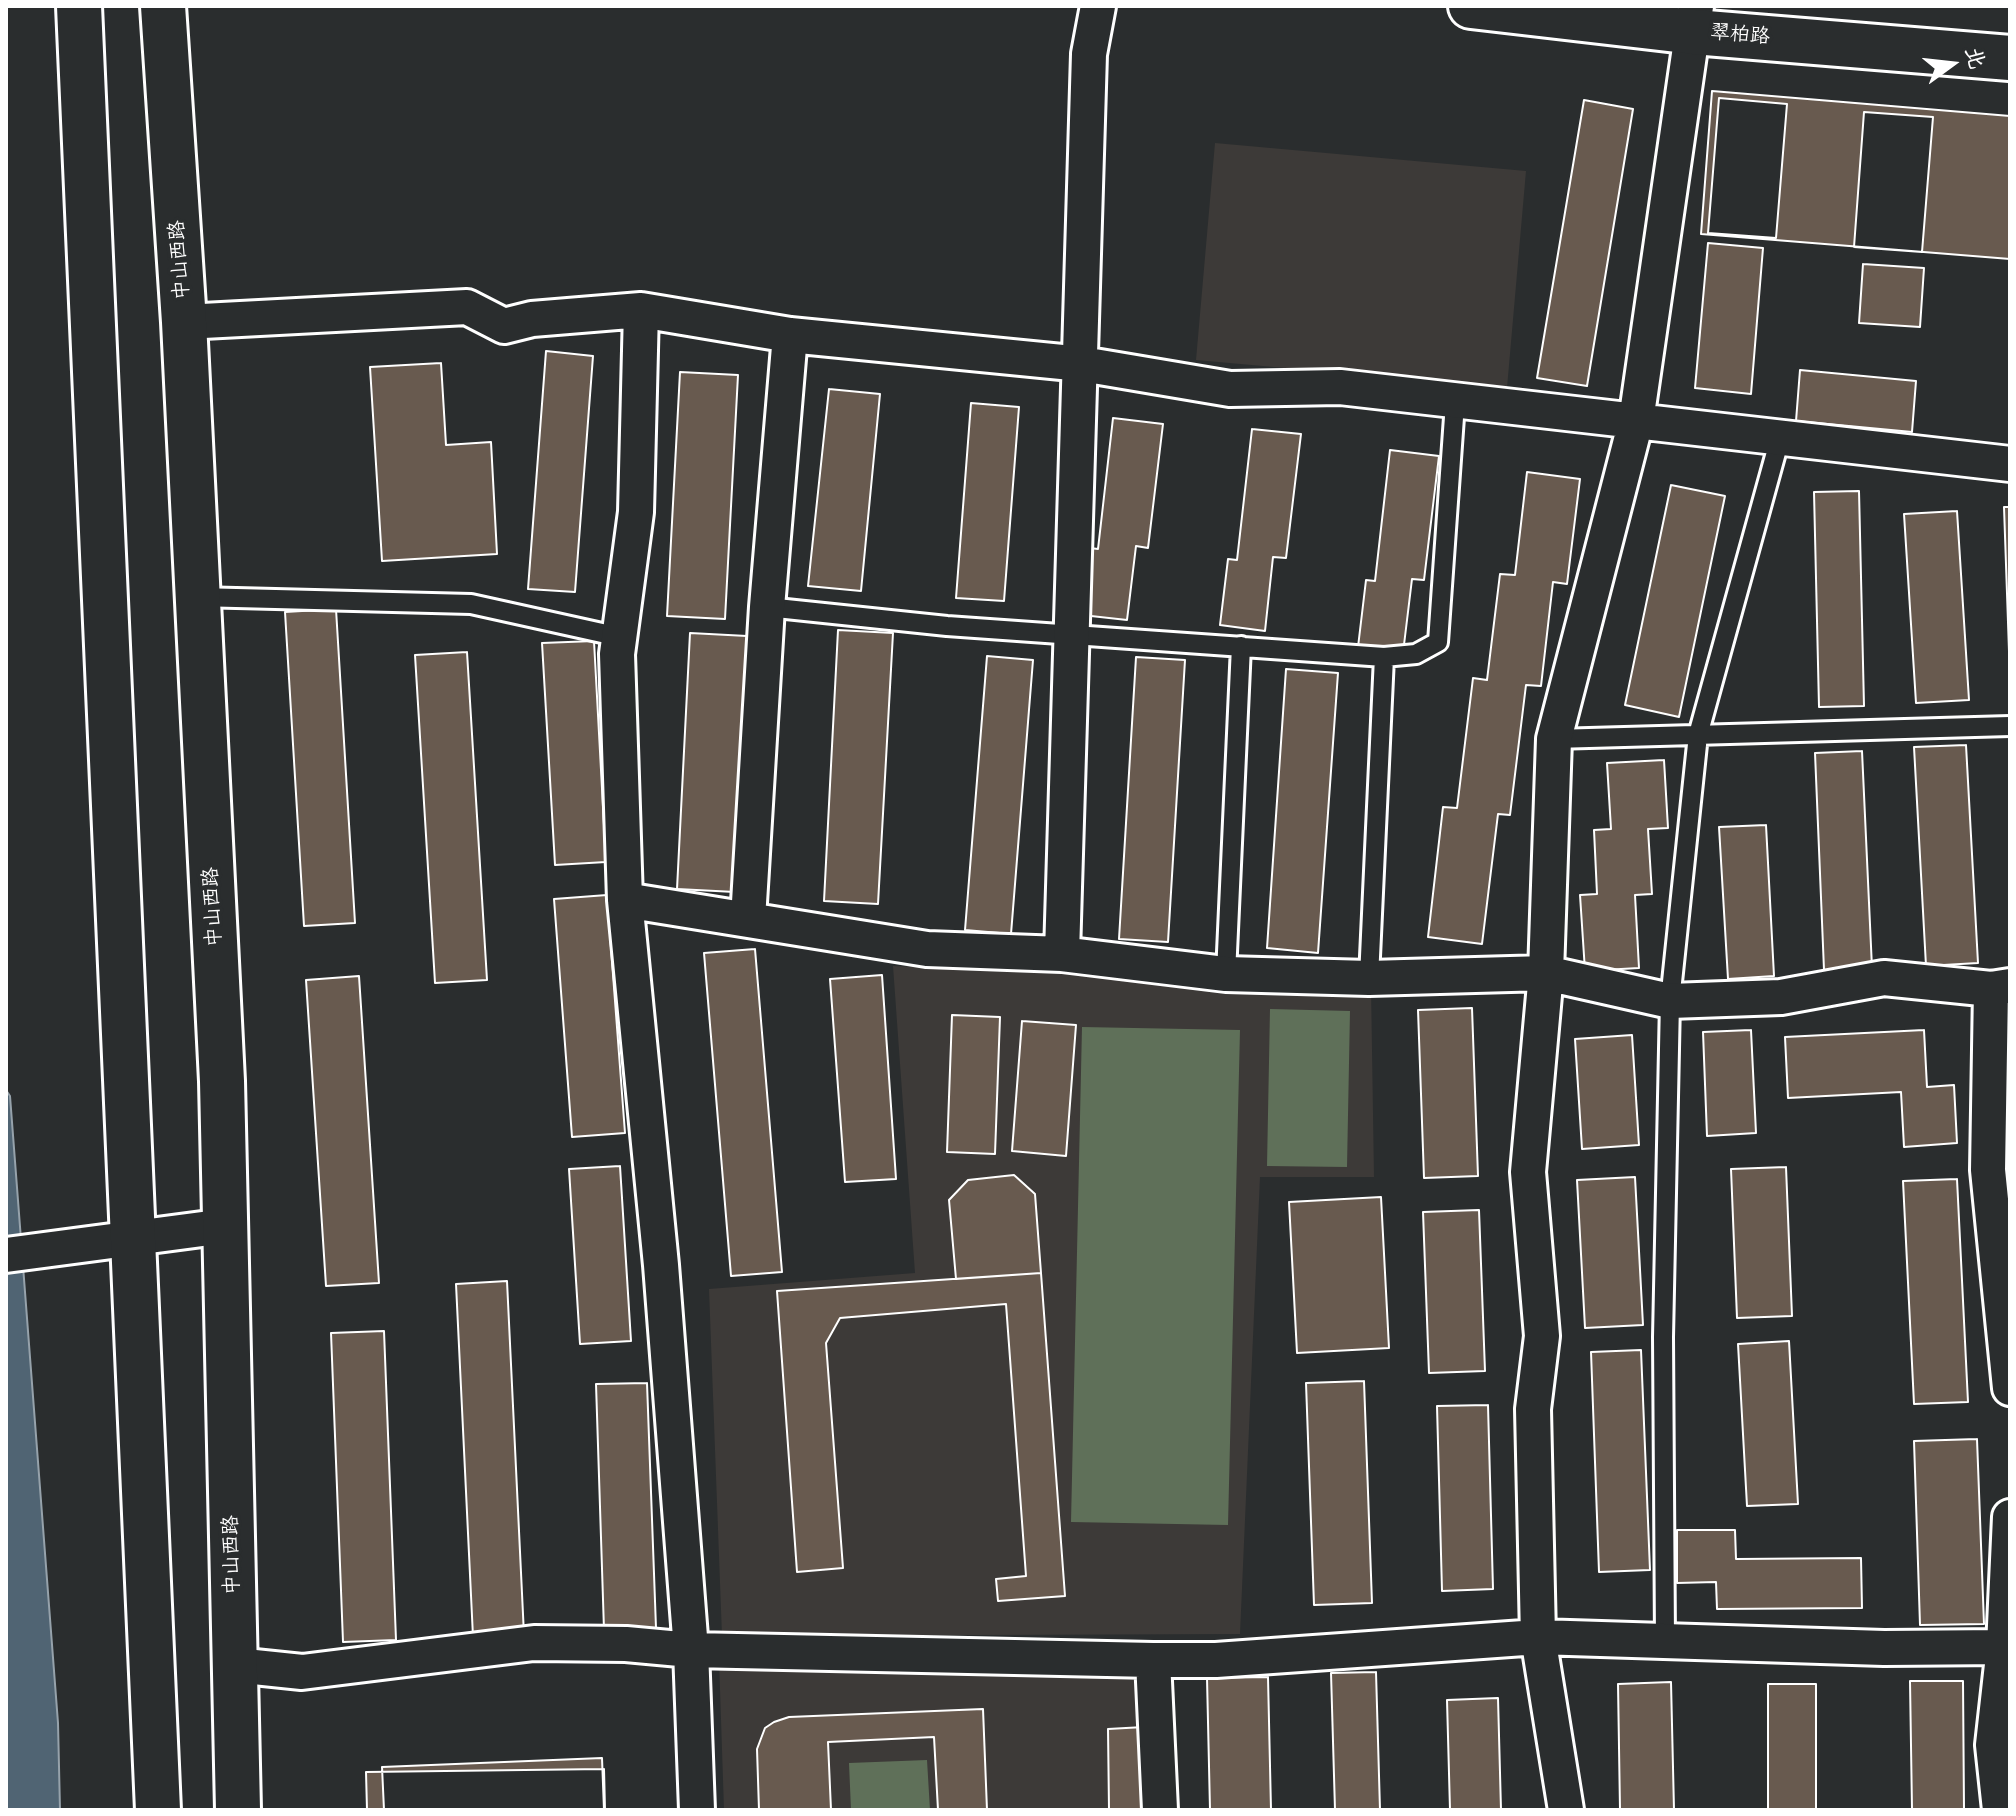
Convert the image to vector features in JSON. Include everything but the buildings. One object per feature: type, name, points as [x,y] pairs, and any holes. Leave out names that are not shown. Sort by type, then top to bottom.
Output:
[{"type":"main road","points":[[79,6],[158,1810]]},
{"type":"main road","name":"中山西路","points":[[163,6],[184,322],[222,1081],[238,1810]]},
{"type":"main road","name":"翠柏路","points":[[1471,6],[1695,19],[2010,58]]},
{"type":"street","points":[[1062,954],[1089,54],[1098,6]]},
{"type":"street","points":[[1566,1810],[1538,1637],[1533,1409],[1542,1336],[1528,1172],[1546,973],[1554,739],[1636,421],[1695,19]]},
{"type":"street","points":[[184,322],[467,307],[504,326],[532,319],[641,310],[790,335],[1082,364],[1230,389],[1340,387],[1455,403],[2010,464]]},
{"type":"street","points":[[641,310],[636,512],[620,637],[625,900],[661,1265],[691,1650],[697,1810]]},
{"type":"street","points":[[748,919],[767,607],[790,335]]},
{"type":"street","points":[[625,900],[927,949],[1062,954],[1226,974],[1369,978],[1546,973],[1670,1001],[1781,997],[1884,978],[2000,988],[1988,1170],[2010,1388]]},
{"type":"street","points":[[6,1255],[225,1226]]},
{"type":"street","points":[[2000,1810],[1993,1745],[2004,1647],[2010,1517]]},
{"type":"street","points":[[235,1665],[302,1672],[534,1643],[626,1644],[691,1650],[1153,1660],[1216,1660],[1538,1637],[1884,1648],[2004,1647]]},
{"type":"street","points":[[1153,1660],[1160,1810]]},
{"type":"lane","points":[[767,607],[1384,657],[1416,654],[1438,642],[1455,403]]},
{"type":"lane","points":[[1665,1640],[1663,1337],[1670,1001],[1698,735],[1780,438]]},
{"type":"lane","points":[[197,597],[471,604],[620,637]]},
{"type":"lane","points":[[1226,974],[1241,646]]},
{"type":"lane","points":[[1369,978],[1384,657]]},
{"type":"lane","points":[[1554,739],[2010,726]]},
{"type":"shaded area","points":[[1215,143],[1526,171],[1507,388],[1196,360]]},
{"type":"shaded area","points":[[893,966],[1053,972],[1242,989],[1371,986],[1374,1177],[1260,1177],[1240,1634],[722,1636],[709,1289],[915,1273]]},
{"type":"shaded area","points":[[719,1659],[1144,1668],[1151,1810],[724,1810]]},
{"type":"green space","points":[[1270,1009],[1350,1011],[1347,1167],[1267,1166]]},
{"type":"green space","points":[[1082,1027],[1240,1030],[1228,1525],[1071,1522]]},
{"type":"green space","points":[[927,1760],[930,1810],[851,1810],[849,1763]]},
{"type":"water","points":[[6,1090],[10,1096],[58,1723],[60,1810],[6,1810]]}]
